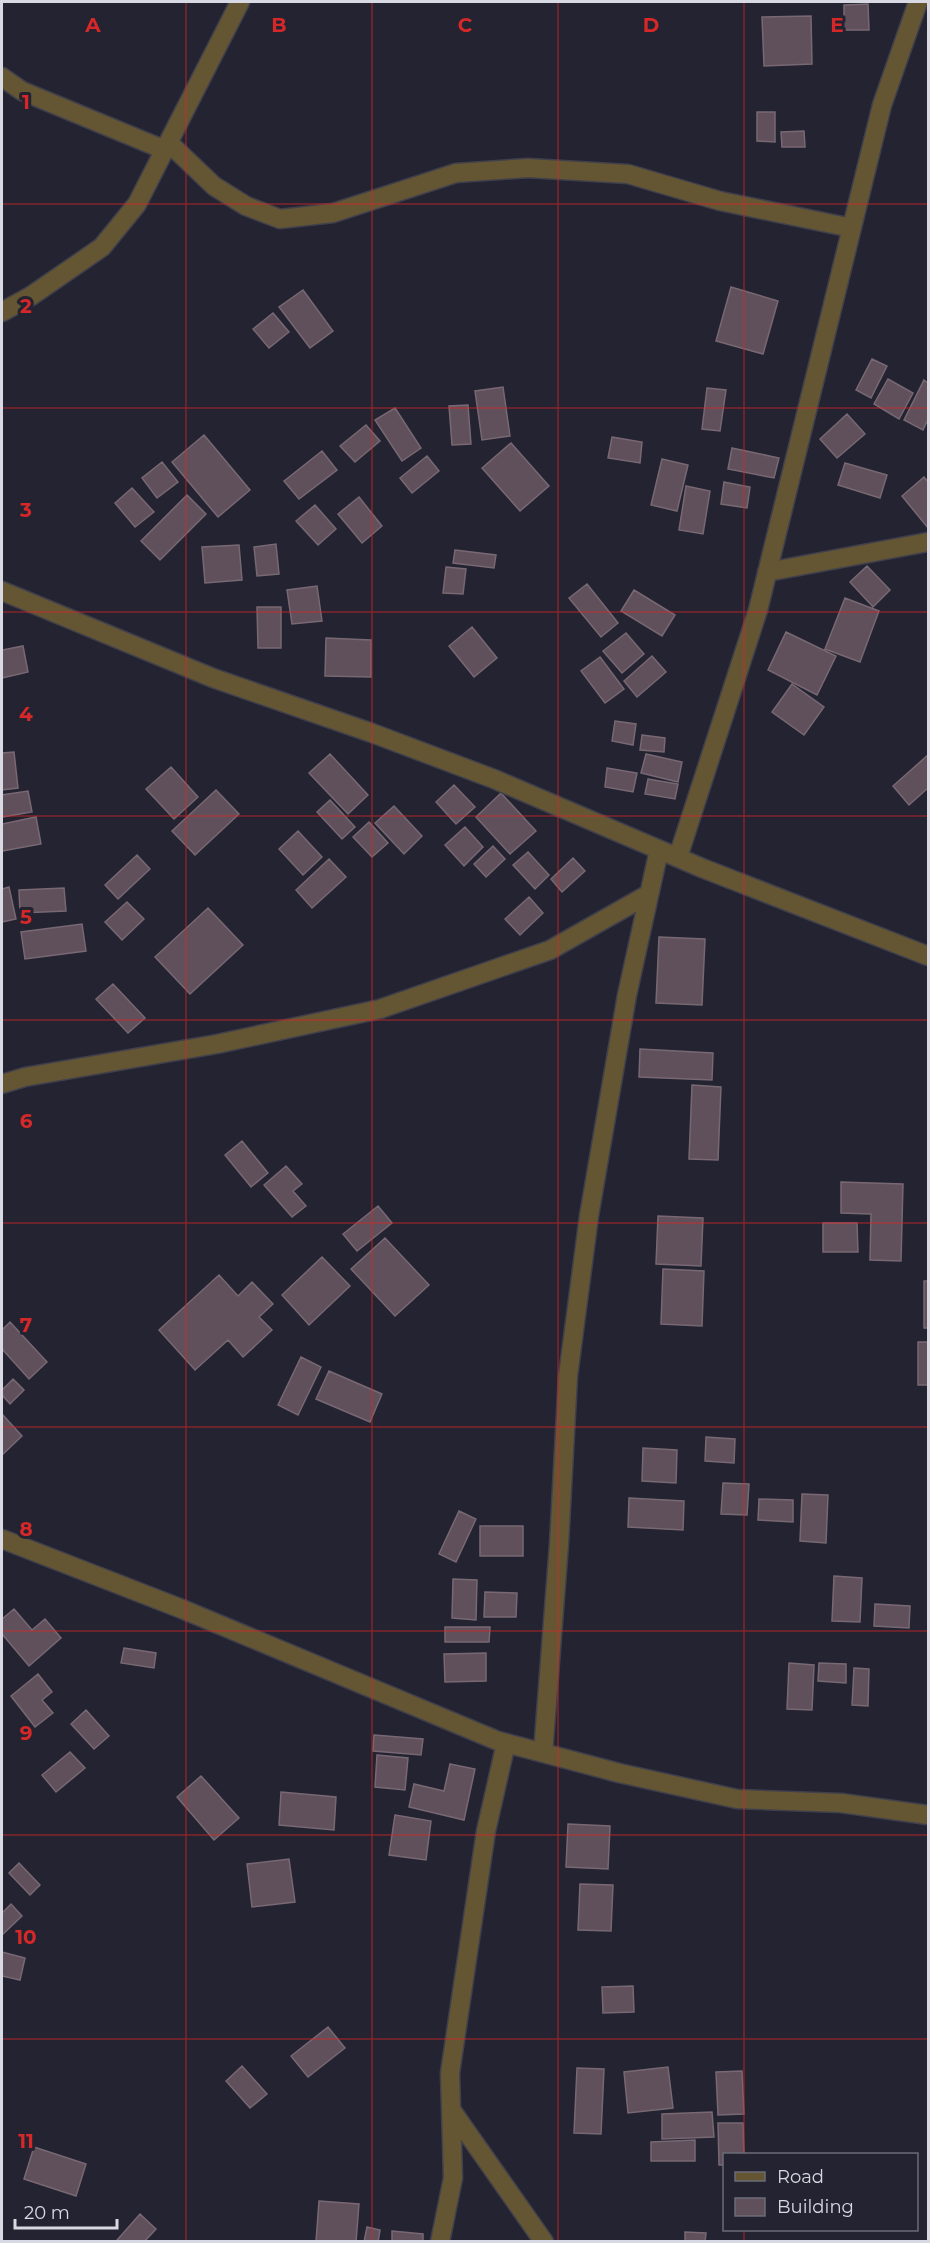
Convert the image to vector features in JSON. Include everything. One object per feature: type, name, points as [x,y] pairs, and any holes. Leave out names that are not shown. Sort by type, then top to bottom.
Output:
[{"type":"street","points":[[2,312],[31,296],[102,248],[137,204],[240,2]]},
{"type":"street","points":[[678,857],[758,610],[882,105],[918,2]]},
{"type":"street","points":[[2,77],[22,91],[167,146],[214,186],[246,206],[280,219],[333,213],[456,173],[528,168],[628,174],[720,201],[852,228]]},
{"type":"street","points":[[767,572],[928,542]]},
{"type":"street","points":[[2,591],[213,678],[372,733],[494,779],[659,850],[928,956]]},
{"type":"street","points":[[543,1753],[570,1365],[591,1205],[627,995],[659,850]]},
{"type":"street","points":[[2,1084],[25,1077],[217,1044],[380,1009],[550,950],[649,894]]},
{"type":"street","points":[[2,1539],[182,1609],[506,1743],[737,1799],[841,1803],[928,1815]]},
{"type":"street","points":[[440,2241],[453,2178],[450,2073],[486,1831],[506,1743]]},
{"type":"street","points":[[452,2111],[544,2241]]},
{"type":"building","points":[[868,4],[869,30],[844,30],[844,5]]},
{"type":"building","points":[[811,16],[812,64],[764,66],[762,17]]},
{"type":"building","points":[[757,112],[775,112],[775,142],[757,141]]},
{"type":"building","points":[[804,131],[805,147],[782,147],[781,132]]},
{"type":"building","points":[[731,287],[778,301],[763,354],[716,341]]},
{"type":"building","points":[[303,290],[333,331],[310,348],[279,307]]},
{"type":"building","points":[[273,313],[289,332],[269,348],[253,329]]},
{"type":"building","points":[[872,359],[887,366],[871,398],[856,390]]},
{"type":"building","points":[[888,379],[913,393],[899,419],[874,404]]},
{"type":"building","points":[[924,380],[928,383],[928,419],[923,430],[904,420]]},
{"type":"building","points":[[503,387],[510,436],[482,440],[475,391]]},
{"type":"building","points":[[707,388],[726,390],[720,431],[702,429]]},
{"type":"building","points":[[468,405],[471,444],[452,445],[449,406]]},
{"type":"building","points":[[395,408],[421,448],[402,461],[375,420]]},
{"type":"building","points":[[847,414],[865,434],[837,458],[820,439]]},
{"type":"building","points":[[366,425],[380,441],[355,462],[340,446]]},
{"type":"building","points":[[204,435],[250,490],[218,517],[172,462]]},
{"type":"building","points":[[612,437],[642,442],[640,463],[608,458]]},
{"type":"building","points":[[511,443],[549,486],[520,511],[482,468]]},
{"type":"building","points":[[732,448],[779,458],[774,478],[728,469]]},
{"type":"building","points":[[322,451],[337,470],[299,499],[284,481]]},
{"type":"building","points":[[427,456],[439,471],[412,493],[400,478]]},
{"type":"building","points":[[662,459],[688,465],[677,511],[651,505]]},
{"type":"building","points":[[162,462],[178,482],[157,498],[142,478]]},
{"type":"building","points":[[845,463],[887,475],[880,498],[838,485]]},
{"type":"building","points":[[924,477],[928,482],[928,528],[902,496]]},
{"type":"building","points":[[724,482],[750,487],[747,508],[721,504]]},
{"type":"building","points":[[686,486],[710,491],[703,534],[679,530]]},
{"type":"building","points":[[132,488],[154,512],[135,527],[115,503]]},
{"type":"building","points":[[187,495],[206,514],[160,560],[141,541]]},
{"type":"building","points":[[359,497],[382,526],[362,543],[338,514]]},
{"type":"building","points":[[315,505],[336,529],[318,545],[296,521]]},
{"type":"building","points":[[276,544],[279,574],[257,576],[254,547]]},
{"type":"building","points":[[239,545],[242,580],[205,583],[202,547]]},
{"type":"building","points":[[455,550],[496,555],[494,568],[453,563]]},
{"type":"building","points":[[867,566],[890,590],[873,607],[850,582]]},
{"type":"building","points":[[446,567],[466,569],[463,594],[443,593]]},
{"type":"building","points":[[587,584],[618,623],[601,637],[569,598]]},
{"type":"building","points":[[317,586],[322,621],[292,624],[287,590]]},
{"type":"building","points":[[634,590],[675,615],[662,636],[621,611]]},
{"type":"building","points":[[845,598],[879,611],[860,662],[825,649]]},
{"type":"building","points":[[257,607],[281,607],[281,648],[258,648]]},
{"type":"building","points":[[472,627],[497,658],[474,677],[449,646]]},
{"type":"building","points":[[786,632],[836,656],[817,695],[768,670]]},
{"type":"building","points":[[626,633],[644,654],[622,673],[603,651]]},
{"type":"building","points":[[326,638],[371,640],[371,677],[325,676]]},
{"type":"building","points":[[23,646],[28,672],[2,678],[2,650]]},
{"type":"building","points":[[652,656],[666,672],[637,697],[624,681]]},
{"type":"building","points":[[600,657],[624,689],[605,703],[581,671]]},
{"type":"building","points":[[792,684],[824,707],[804,735],[772,712]]},
{"type":"building","points":[[615,721],[636,724],[633,745],[612,741]]},
{"type":"building","points":[[642,735],[665,738],[664,752],[640,750]]},
{"type":"building","points":[[14,752],[18,788],[2,790],[2,753]]},
{"type":"building","points":[[330,754],[368,795],[348,814],[309,773]]},
{"type":"building","points":[[646,754],[682,762],[678,782],[641,773]]},
{"type":"building","points":[[928,755],[928,788],[909,805],[893,786]]},
{"type":"building","points":[[171,767],[198,797],[174,819],[146,789]]},
{"type":"building","points":[[607,768],[637,773],[633,792],[605,787]]},
{"type":"building","points":[[648,779],[678,784],[675,799],[645,794]]},
{"type":"building","points":[[454,785],[475,807],[456,824],[436,802]]},
{"type":"building","points":[[216,790],[239,814],[195,855],[172,831]]},
{"type":"building","points":[[28,791],[32,812],[2,817],[2,795]]},
{"type":"building","points":[[501,793],[536,831],[510,854],[476,817]]},
{"type":"building","points":[[330,800],[355,827],[342,839],[317,812]]},
{"type":"building","points":[[394,806],[422,836],[404,854],[375,823]]},
{"type":"building","points":[[36,817],[41,844],[2,851],[2,824]]},
{"type":"building","points":[[369,822],[388,843],[372,857],[353,837]]},
{"type":"building","points":[[465,827],[483,847],[464,866],[445,845]]},
{"type":"building","points":[[298,831],[322,857],[303,875],[279,849]]},
{"type":"building","points":[[493,846],[505,859],[486,877],[474,864]]},
{"type":"building","points":[[528,852],[549,875],[535,889],[513,865]]},
{"type":"building","points":[[137,855],[150,869],[118,899],[105,885]]},
{"type":"building","points":[[573,858],[585,871],[562,892],[551,879]]},
{"type":"building","points":[[329,859],[346,877],[312,908],[296,890]]},
{"type":"building","points":[[9,887],[16,919],[2,922],[2,889]]},
{"type":"building","points":[[64,888],[66,911],[20,913],[19,890]]},
{"type":"building","points":[[529,897],[543,913],[520,935],[505,919]]},
{"type":"building","points":[[127,902],[144,919],[122,940],[105,922]]},
{"type":"building","points":[[208,908],[243,945],[190,994],[155,957]]},
{"type":"building","points":[[82,924],[86,951],[25,959],[21,932]]},
{"type":"building","points":[[659,937],[705,939],[702,1005],[656,1003]]},
{"type":"building","points":[[113,984],[145,1018],[128,1033],[96,999]]},
{"type":"building","points":[[640,1049],[713,1053],[712,1080],[639,1077]]},
{"type":"building","points":[[692,1085],[721,1087],[718,1160],[689,1159]]},
{"type":"building","points":[[242,1141],[268,1173],[251,1187],[225,1155]]},
{"type":"building","points":[[286,1166],[302,1184],[293,1191],[306,1206],[292,1217],[264,1185]]},
{"type":"building","points":[[841,1182],[903,1184],[901,1261],[870,1260],[871,1214],[841,1213]]},
{"type":"building","points":[[378,1206],[392,1223],[357,1251],[343,1234]]},
{"type":"building","points":[[658,1216],[703,1218],[701,1266],[656,1264]]},
{"type":"building","points":[[823,1223],[857,1223],[858,1252],[823,1252]]},
{"type":"building","points":[[385,1238],[429,1285],[395,1316],[351,1269]]},
{"type":"building","points":[[322,1257],[350,1286],[309,1325],[282,1295]]},
{"type":"building","points":[[663,1269],[704,1271],[702,1326],[661,1324]]},
{"type":"building","points":[[219,1275],[238,1296],[252,1282],[273,1304],[259,1317],[272,1330],[243,1357],[228,1340],[195,1370],[159,1330]]},
{"type":"building","points":[[924,1281],[928,1281],[928,1328],[924,1328]]},
{"type":"building","points":[[10,1322],[47,1362],[29,1379],[2,1349],[2,1330]]},
{"type":"building","points":[[918,1342],[928,1342],[928,1385],[918,1385]]},
{"type":"building","points":[[301,1357],[321,1367],[298,1415],[278,1405]]},
{"type":"building","points":[[329,1371],[382,1394],[370,1422],[316,1399]]},
{"type":"building","points":[[13,1379],[24,1390],[10,1404],[2,1395],[2,1390]]},
{"type":"building","points":[[2,1414],[22,1436],[2,1455]]},
{"type":"building","points":[[706,1437],[735,1439],[734,1463],[705,1461]]},
{"type":"building","points":[[643,1448],[677,1450],[676,1483],[642,1481]]},
{"type":"building","points":[[723,1483],[749,1484],[747,1515],[721,1514]]},
{"type":"building","points":[[802,1494],[828,1495],[826,1543],[800,1541]]},
{"type":"building","points":[[629,1498],[684,1501],[683,1530],[628,1527]]},
{"type":"building","points":[[759,1499],[793,1500],[793,1522],[758,1520]]},
{"type":"building","points":[[459,1511],[476,1519],[456,1562],[439,1554]]},
{"type":"building","points":[[480,1526],[523,1526],[523,1556],[480,1556]]},
{"type":"building","points":[[834,1576],[862,1578],[860,1622],[832,1621]]},
{"type":"building","points":[[453,1579],[477,1580],[476,1620],[452,1618]]},
{"type":"building","points":[[485,1592],[517,1593],[516,1617],[484,1617]]},
{"type":"building","points":[[875,1604],[910,1606],[909,1628],[874,1626]]},
{"type":"building","points":[[14,1609],[32,1630],[45,1619],[61,1638],[29,1666],[2,1634],[2,1619]]},
{"type":"building","points":[[445,1627],[490,1627],[489,1642],[445,1642]]},
{"type":"building","points":[[124,1648],[156,1653],[154,1668],[121,1663]]},
{"type":"building","points":[[486,1653],[486,1681],[445,1682],[444,1654]]},
{"type":"building","points":[[789,1663],[814,1665],[812,1710],[787,1709]]},
{"type":"building","points":[[819,1663],[846,1664],[846,1683],[818,1681]]},
{"type":"building","points":[[854,1668],[869,1669],[868,1706],[852,1705]]},
{"type":"building","points":[[38,1674],[52,1692],[42,1700],[53,1713],[35,1727],[11,1696]]},
{"type":"building","points":[[86,1710],[109,1736],[94,1749],[71,1724]]},
{"type":"building","points":[[374,1735],[423,1739],[421,1755],[373,1751]]},
{"type":"building","points":[[70,1752],[85,1768],[56,1792],[42,1775]]},
{"type":"building","points":[[377,1755],[408,1758],[405,1790],[375,1787]]},
{"type":"building","points":[[450,1764],[475,1769],[464,1820],[409,1807],[414,1784],[444,1791]]},
{"type":"building","points":[[201,1776],[239,1818],[214,1840],[177,1797]]},
{"type":"building","points":[[281,1792],[336,1797],[334,1830],[279,1825]]},
{"type":"building","points":[[395,1815],[431,1821],[426,1860],[389,1855]]},
{"type":"building","points":[[568,1824],[610,1826],[608,1869],[566,1867]]},
{"type":"building","points":[[289,1859],[295,1902],[252,1907],[247,1864]]},
{"type":"building","points":[[19,1863],[40,1885],[30,1895],[9,1873]]},
{"type":"building","points":[[580,1884],[613,1885],[611,1931],[578,1930]]},
{"type":"building","points":[[11,1904],[22,1916],[2,1935],[2,1913]]},
{"type":"building","points":[[2,1952],[25,1958],[20,1980],[2,1976]]},
{"type":"building","points":[[633,1986],[634,2012],[603,2013],[602,1987]]},
{"type":"building","points":[[328,2027],[345,2048],[308,2077],[291,2056]]},
{"type":"building","points":[[242,2066],[267,2094],[250,2108],[226,2081]]},
{"type":"building","points":[[668,2067],[673,2108],[628,2113],[624,2072]]},
{"type":"building","points":[[577,2068],[604,2069],[601,2134],[574,2133]]},
{"type":"building","points":[[742,2071],[744,2114],[718,2115],[716,2072]]},
{"type":"building","points":[[712,2112],[714,2137],[662,2139],[662,2114]]},
{"type":"building","points":[[718,2123],[743,2123],[744,2153],[723,2153],[723,2165],[719,2165]]},
{"type":"building","points":[[695,2140],[695,2161],[651,2161],[651,2142]]},
{"type":"building","points":[[34,2147],[86,2164],[76,2196],[24,2179]]},
{"type":"building","points":[[319,2201],[359,2204],[356,2242],[316,2242]]},
{"type":"building","points":[[140,2214],[156,2229],[144,2242],[118,2242],[117,2240]]},
{"type":"building","points":[[367,2227],[380,2230],[378,2242],[364,2242]]},
{"type":"building","points":[[392,2231],[423,2234],[423,2242],[392,2242]]},
{"type":"building","points":[[685,2232],[706,2233],[705,2242],[685,2242]]}]
